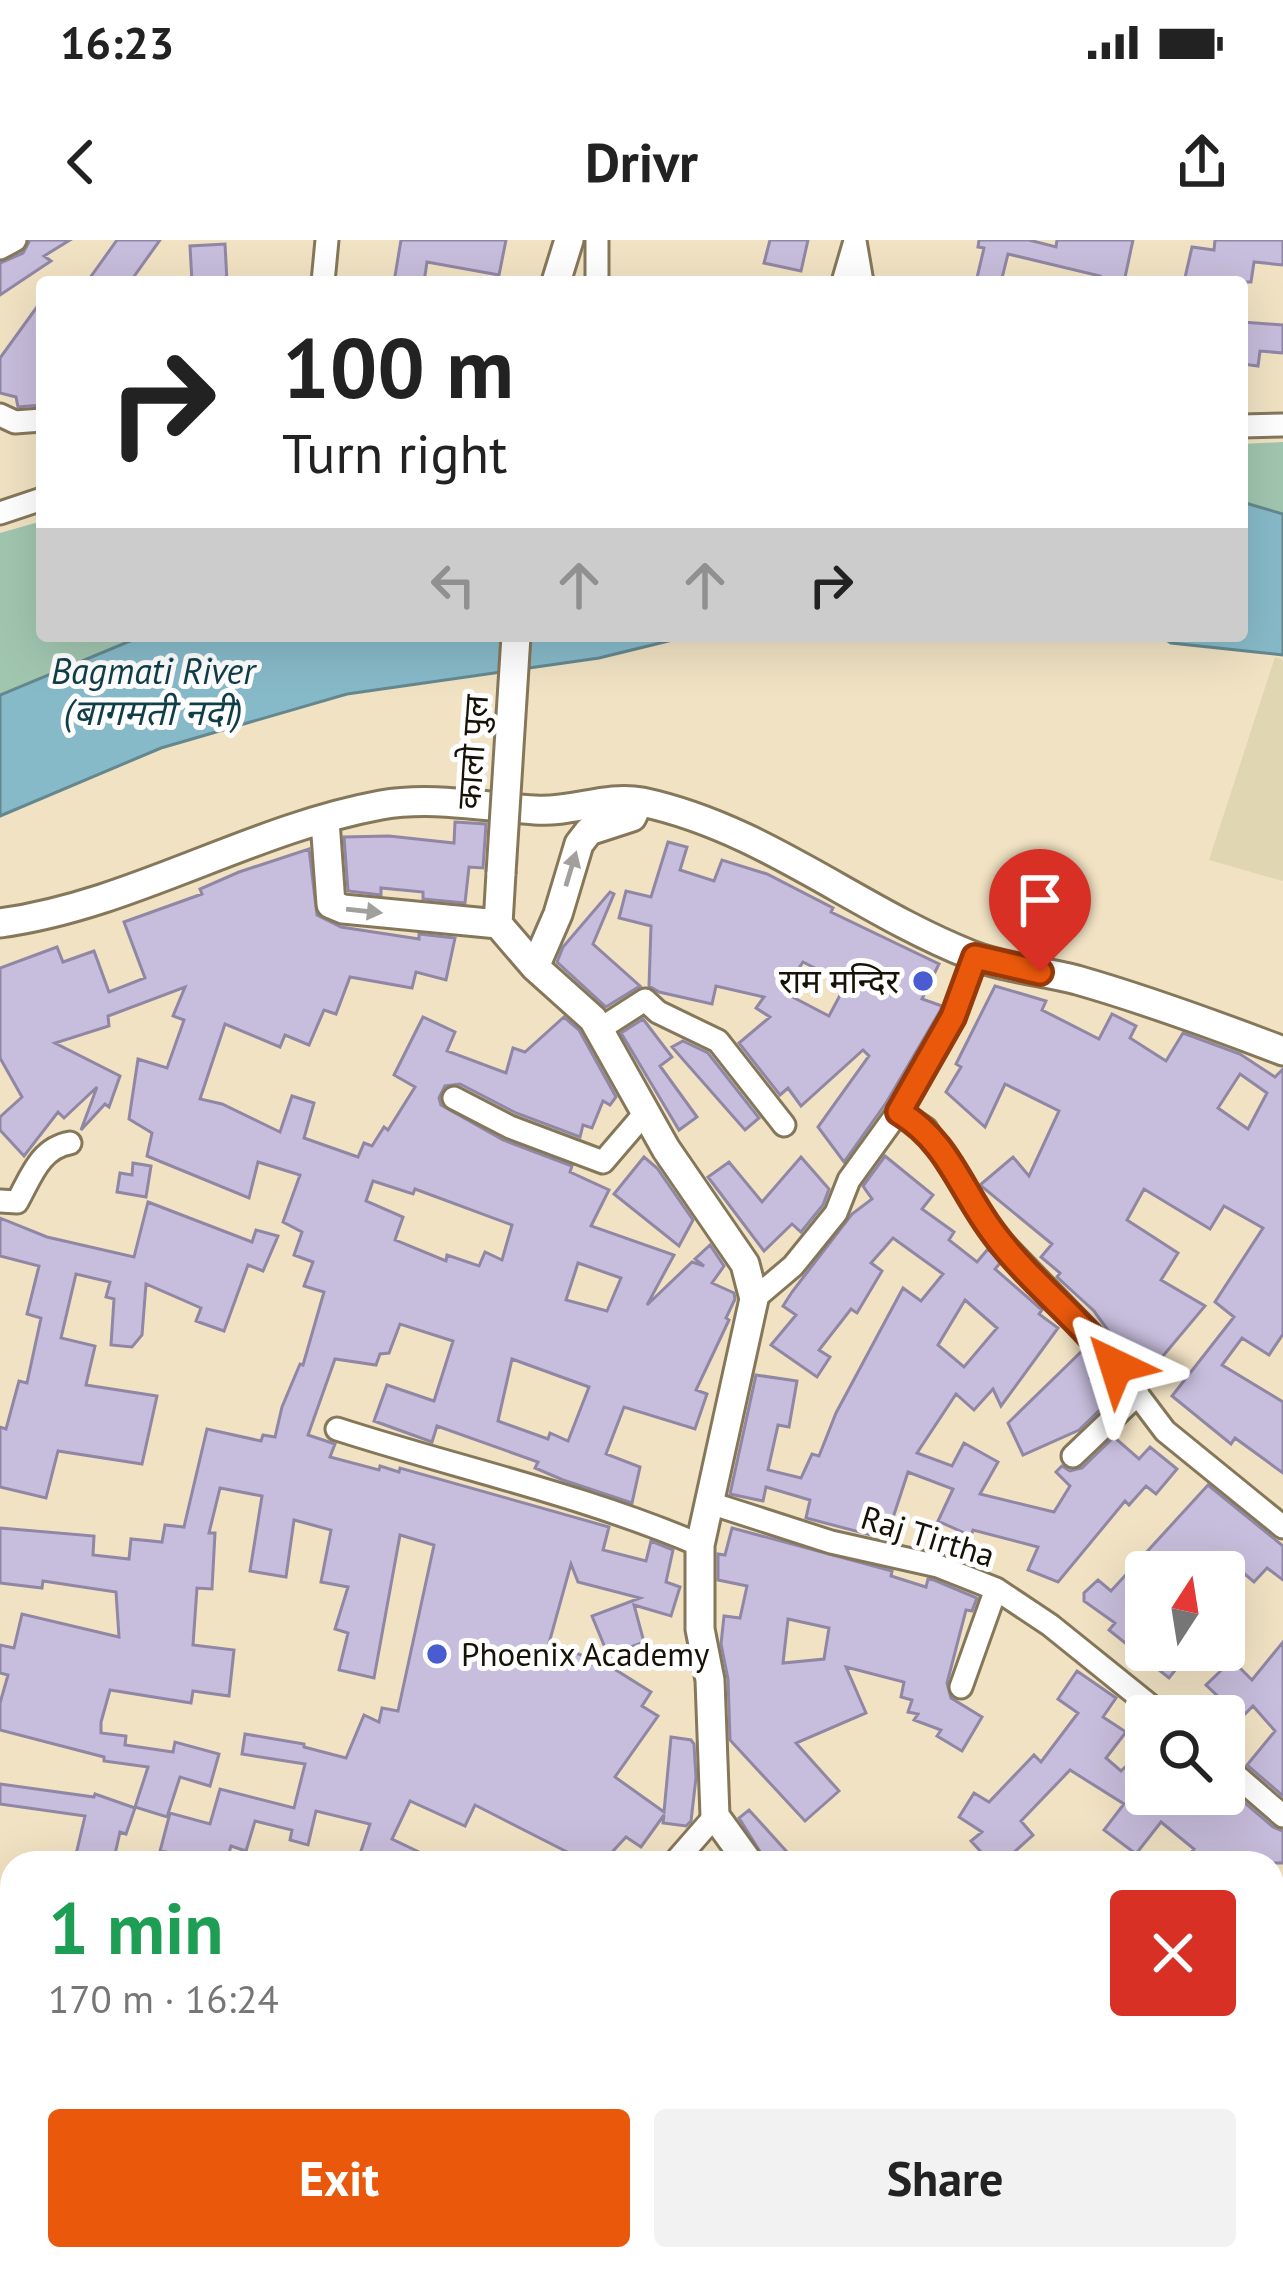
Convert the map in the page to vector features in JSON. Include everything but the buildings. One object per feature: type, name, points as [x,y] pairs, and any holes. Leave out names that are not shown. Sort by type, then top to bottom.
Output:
[{"type":"street","points":[[0,248],[16,240]]},
{"type":"street","points":[[323,276],[327,240]]},
{"type":"street","points":[[558,276],[569,240]]},
{"type":"street","points":[[597,240],[597,276]]},
{"type":"street","points":[[845,276],[855,240]]},
{"type":"street","points":[[855,240],[861,276]]},
{"type":"street","points":[[0,415],[15,422],[36,420]]},
{"type":"street","points":[[1248,427],[1283,425]]},
{"type":"street","points":[[0,513],[36,501]]},
{"type":"street","name":"कालो पुल","points":[[498,924],[516,642]]},
{"type":"street","points":[[0,922],[44,916],[378,806],[417,800],[541,811],[574,809],[608,799],[640,802],[707,820],[759,842],[903,924],[975,957],[1170,1008],[1283,1051]]},
{"type":"street","points":[[535,967],[558,914],[579,844],[589,830],[632,817],[640,802]]},
{"type":"street","points":[[325,821],[332,904],[498,924],[535,967],[593,1018],[645,1113],[745,1264],[754,1299],[700,1545],[700,1629],[710,1681],[715,1816],[740,1851]]},
{"type":"street","points":[[754,1299],[794,1266],[828,1223],[849,1180],[899,1112],[953,1017],[975,957]]},
{"type":"street","points":[[610,1048],[603,1027],[645,1000],[658,1012],[718,1041],[784,1125]]},
{"type":"street","points":[[454,1098],[510,1127],[603,1162],[645,1113]]},
{"type":"street","points":[[899,1112],[926,1129],[993,1233],[1094,1337],[1165,1431],[1283,1527]]},
{"type":"street","points":[[0,1201],[17,1202],[43,1156],[70,1142]]},
{"type":"street","points":[[1073,1456],[1138,1394]]},
{"type":"street","points":[[337,1429],[580,1499],[700,1545]]},
{"type":"street","name":"Raj Tirtha","points":[[710,1503],[831,1542],[938,1567],[996,1589],[1050,1625],[1137,1695]]},
{"type":"street","points":[[961,1687],[996,1589]]},
{"type":"street","points":[[1245,1783],[1283,1816]]},
{"type":"street","points":[[684,1851],[715,1816]]},
{"type":"green space","points":[[1283,442],[1283,514],[1248,504],[1248,444]]},
{"type":"green space","points":[[36,523],[36,642],[128,642],[0,695],[0,533]]},
{"type":"sand","points":[[1275,657],[1283,660],[1283,881],[1209,860]]},
{"type":"water","points":[[1248,504],[1283,514],[1283,655],[1171,643],[1248,642]]},
{"type":"water","name":"Bagmati River (बागमती नदी)","points":[[128,642],[664,642],[599,658],[347,694],[161,748],[0,816],[0,695]]},
{"type":"place","name":"राम मन्दिर","points":[[923,981]]},
{"type":"place","name":"Phoenix Academy","points":[[437,1654]]},
{"type":"route","points":[[1040,972],[975,957],[953,1017],[899,1112],[926,1129],[993,1233],[1116,1366]]}]
